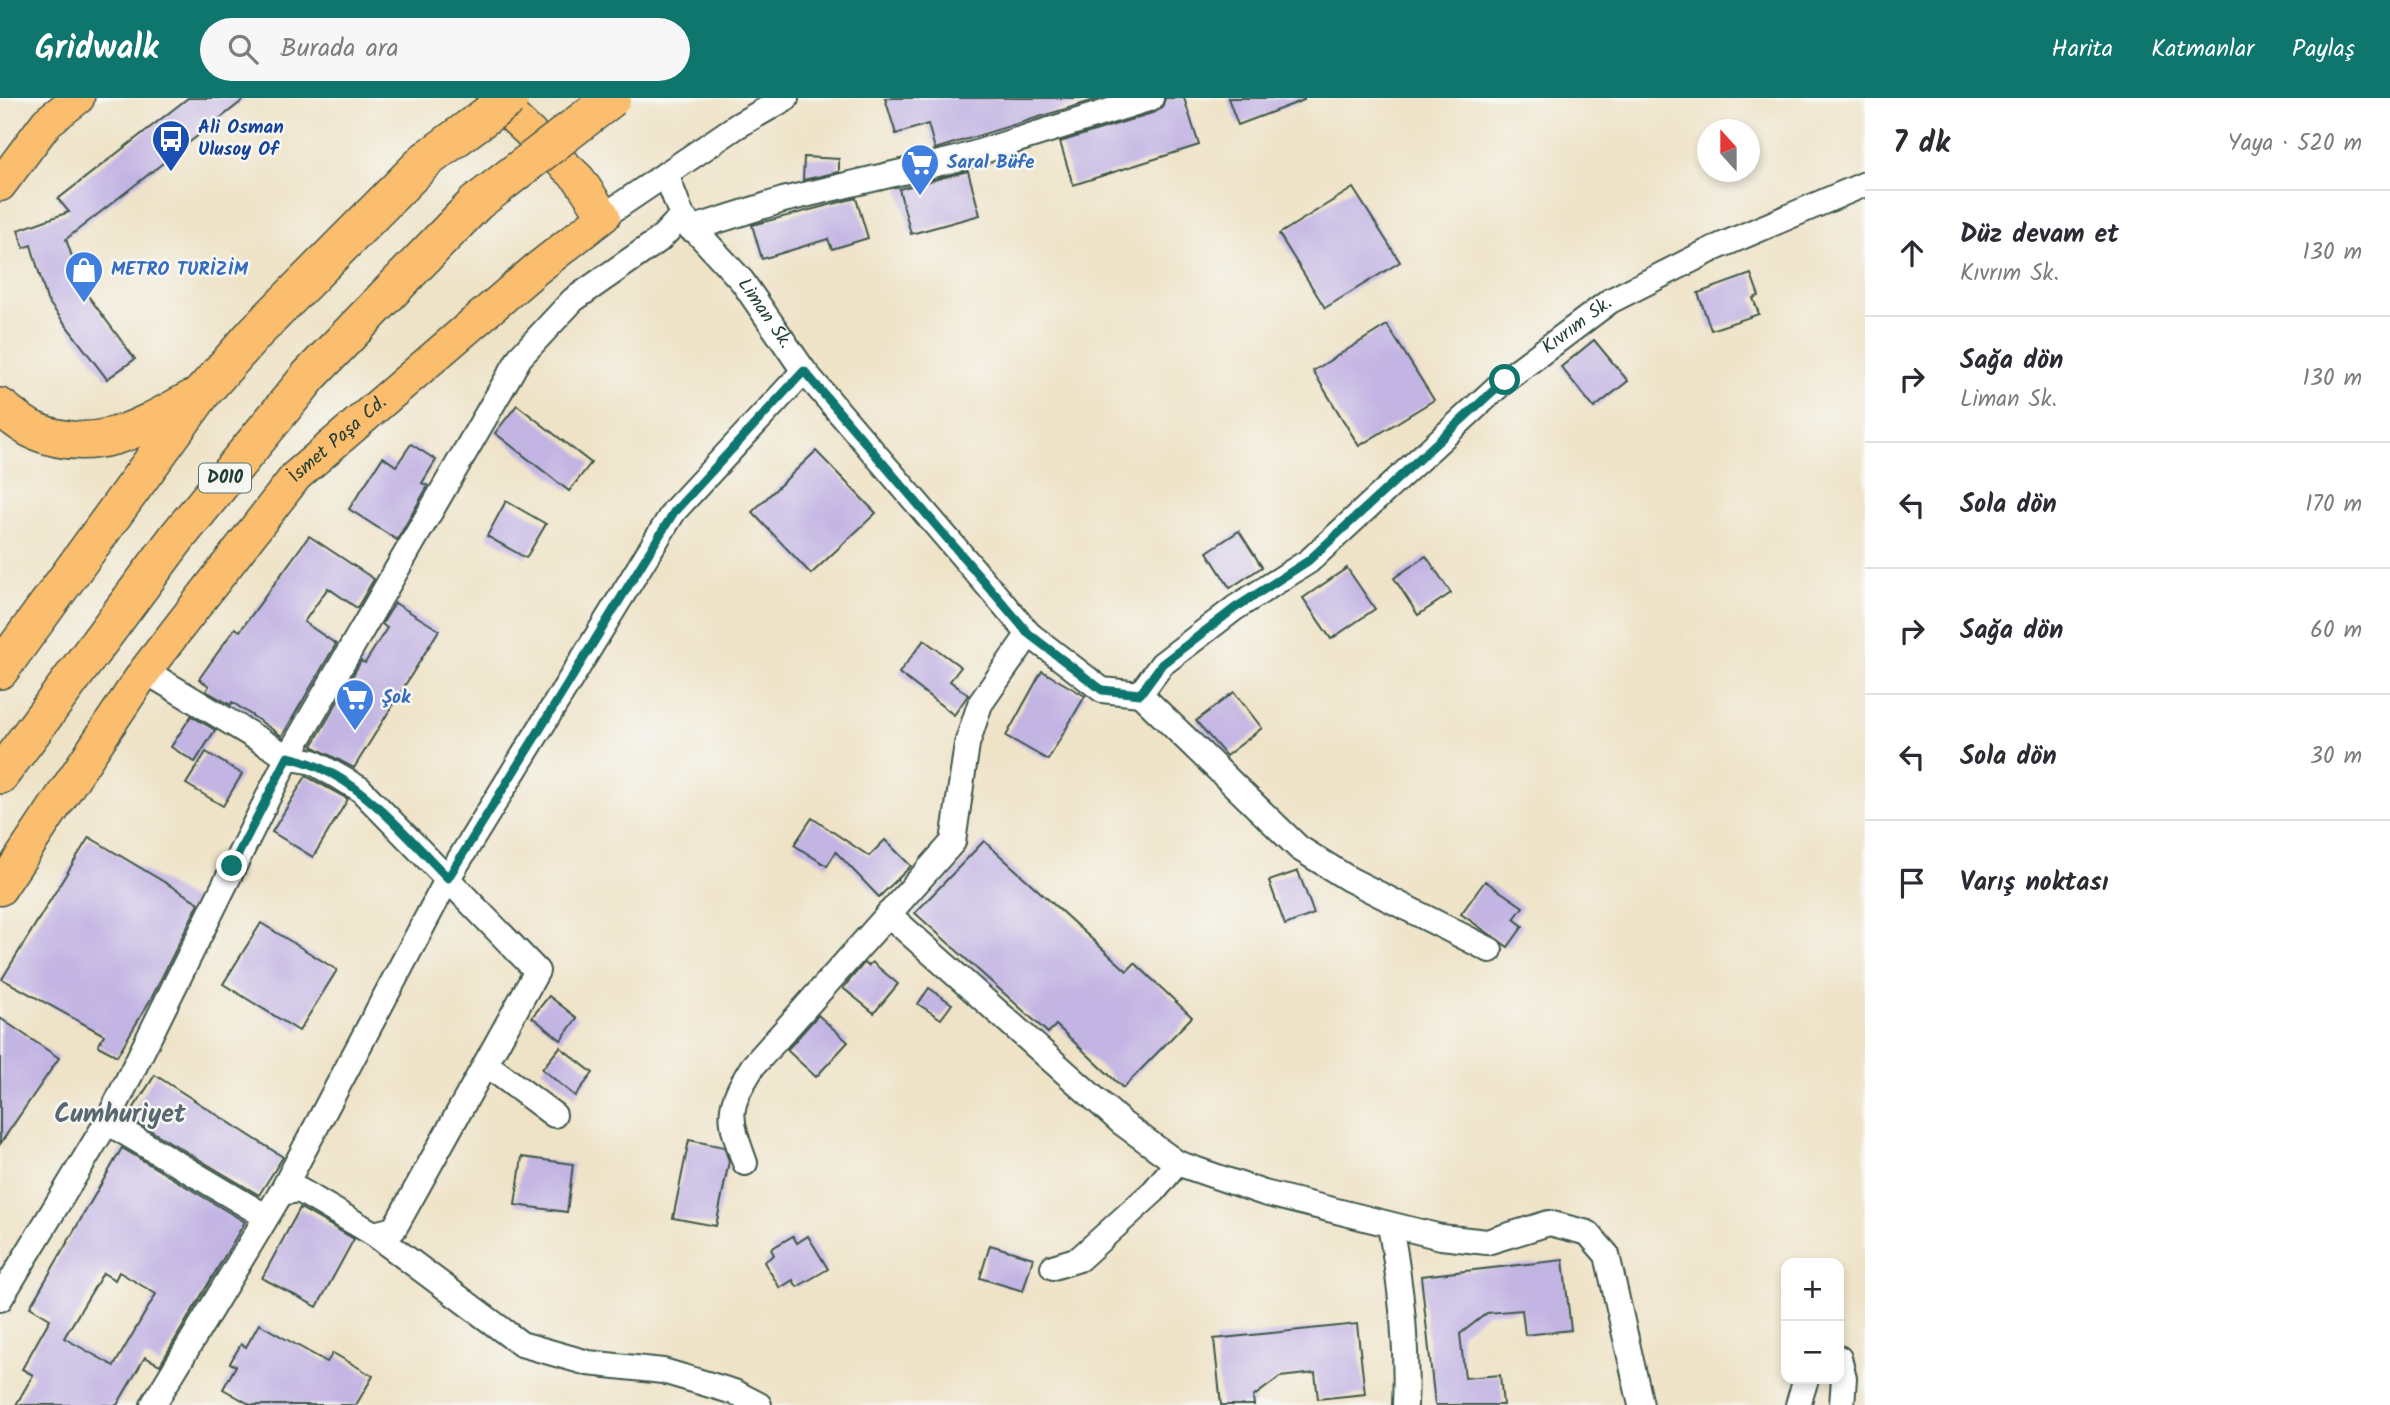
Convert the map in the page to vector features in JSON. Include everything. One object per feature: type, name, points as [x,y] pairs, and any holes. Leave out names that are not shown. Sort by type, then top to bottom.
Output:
[{"type":"highway","points":[[0,670],[202,393],[255,333],[426,160],[510,98]]},
{"type":"highway","name":"D010","points":[[0,775],[178,536],[301,386],[476,203],[611,98]]},
{"type":"highway","points":[[0,407],[33,431],[72,443],[119,436],[202,393]]},
{"type":"main road","points":[[0,185],[47,122],[78,98]]},
{"type":"main road","points":[[493,98],[579,179],[604,216]]},
{"type":"main road","name":"İsmet Paşa Cd.","points":[[0,889],[145,671],[296,476],[535,270],[604,216]]},
{"type":"street","name":"İsmet Paşa Cd.","points":[[604,216],[737,126],[786,98]]},
{"type":"street","points":[[0,1299],[107,1122],[288,757],[520,357],[573,300],[687,222],[957,159],[1151,98]]},
{"type":"street","points":[[666,174],[687,222]]},
{"type":"street","name":"Kıvrım Sk.","points":[[1140,694],[1162,664],[1235,608],[1308,561],[1505,380],[1610,301],[1713,249],[1865,184]]},
{"type":"street","name":"Liman Sk.","points":[[687,222],[742,281],[804,371],[1029,634],[1102,690],[1140,694]]},
{"type":"street","points":[[153,1405],[264,1216],[281,1192],[448,878],[674,512],[804,371]]},
{"type":"street","points":[[745,1163],[732,1127],[734,1097],[753,1066],[953,842],[967,744],[980,704],[1029,634]]},
{"type":"street","points":[[145,671],[288,757],[313,762],[360,789],[537,971],[394,1229],[374,1234]]},
{"type":"street","points":[[1140,694],[1299,848],[1349,879],[1490,950]]},
{"type":"street","points":[[888,914],[1122,1123],[1177,1163],[1264,1193],[1441,1237],[1487,1242],[1549,1223],[1588,1233],[1606,1255],[1641,1405]]},
{"type":"street","points":[[486,1064],[554,1115]]},
{"type":"street","points":[[107,1122],[264,1216]]},
{"type":"street","points":[[1054,1267],[1079,1259],[1154,1191],[1177,1163]]},
{"type":"street","points":[[281,1192],[299,1190],[374,1234],[521,1344],[588,1363],[663,1371],[734,1392],[759,1405]]},
{"type":"street","points":[[1390,1225],[1401,1284],[1405,1339],[1405,1405]]},
{"type":"street","points":[[1798,1405],[1804,1384]]},
{"type":"street","points":[[1842,1405],[1844,1384]]},
{"type":"building","points":[[188,98],[246,98],[66,239],[83,289],[135,359],[107,379],[47,300],[31,245],[24,248],[18,230],[69,212],[58,199]]},
{"type":"building","points":[[885,98],[1101,98],[935,149],[928,124],[896,134]]},
{"type":"building","points":[[1165,98],[1184,98],[1199,145],[1073,185],[1060,142],[1155,112],[1162,108]]},
{"type":"building","points":[[1228,98],[1304,98],[1304,100],[1238,125]]},
{"type":"building","points":[[804,157],[839,159],[839,172],[803,180]]},
{"type":"building","points":[[968,171],[980,215],[911,234],[899,189]]},
{"type":"building","points":[[1353,188],[1400,262],[1325,308],[1279,234]]},
{"type":"building","points":[[856,198],[868,238],[832,249],[828,239],[762,259],[752,225]]},
{"type":"building","points":[[1751,274],[1759,296],[1753,298],[1759,314],[1711,330],[1698,293]]},
{"type":"building","points":[[1387,325],[1434,400],[1359,446],[1313,371]]},
{"type":"building","points":[[1594,340],[1628,381],[1594,408],[1561,367]]},
{"type":"building","points":[[517,405],[591,463],[569,491],[495,433]]},
{"type":"building","points":[[411,444],[436,460],[422,483],[428,486],[397,540],[349,509],[383,457],[396,466]]},
{"type":"building","points":[[816,451],[876,513],[811,574],[752,512]]},
{"type":"building","points":[[506,501],[546,524],[526,558],[487,536]]},
{"type":"building","points":[[1239,531],[1262,567],[1230,588],[1207,552]]},
{"type":"building","points":[[309,536],[374,579],[357,608],[328,588],[304,622],[336,644],[282,736],[232,702],[231,705],[206,691],[209,686],[199,679],[235,628],[240,631]]},
{"type":"building","points":[[1426,556],[1451,593],[1418,615],[1394,578]]},
{"type":"building","points":[[1347,568],[1375,609],[1331,639],[1303,598]]},
{"type":"building","points":[[395,603],[439,630],[354,768],[312,746],[361,661],[365,663],[387,628],[382,624]]},
{"type":"building","points":[[924,640],[961,667],[950,681],[968,695],[954,715],[899,673]]},
{"type":"building","points":[[1042,671],[1085,696],[1048,760],[1006,736]]},
{"type":"building","points":[[1234,692],[1262,728],[1226,756],[1196,721]]},
{"type":"building","points":[[191,716],[215,730],[195,762],[171,747]]},
{"type":"building","points":[[206,752],[242,774],[223,806],[186,784]]},
{"type":"building","points":[[306,776],[348,799],[313,857],[272,832]]},
{"type":"building","points":[[812,818],[869,856],[885,840],[911,866],[879,897],[836,852],[827,866],[794,845]]},
{"type":"building","points":[[89,837],[199,903],[152,997],[117,1056],[98,1046],[104,1035],[2,979]]},
{"type":"building","points":[[984,841],[1127,971],[1135,963],[1192,1017],[1123,1088],[1056,1025],[1048,1033],[915,913]]},
{"type":"building","points":[[1298,871],[1314,914],[1285,925],[1269,881]]},
{"type":"building","points":[[1485,881],[1523,907],[1514,919],[1523,926],[1508,947],[1461,914]]},
{"type":"building","points":[[261,923],[337,970],[299,1031],[223,984]]},
{"type":"building","points":[[872,962],[898,984],[874,1013],[843,988],[864,963],[868,966]]},
{"type":"building","points":[[929,988],[952,1004],[941,1019],[918,1004]]},
{"type":"building","points":[[549,996],[577,1018],[561,1040],[532,1017]]},
{"type":"building","points":[[818,1015],[848,1042],[816,1077],[787,1050]]},
{"type":"building","points":[[0,1018],[59,1058],[0,1144]]},
{"type":"building","points":[[560,1047],[593,1073],[575,1096],[542,1069]]},
{"type":"building","points":[[155,1075],[283,1157],[259,1195],[128,1117]]},
{"type":"building","points":[[689,1140],[724,1147],[729,1161],[716,1226],[673,1218]]},
{"type":"building","points":[[122,1148],[245,1222],[160,1365],[145,1357],[117,1405],[16,1405],[33,1375],[22,1369],[50,1319],[30,1307]],"holes":[[[119,1272],[156,1294],[114,1366],[64,1338],[103,1273],[115,1280]]]},
{"type":"building","points":[[522,1157],[573,1164],[567,1212],[515,1205]]},
{"type":"building","points":[[300,1208],[354,1239],[317,1307],[262,1278]]},
{"type":"building","points":[[793,1236],[797,1243],[808,1236],[828,1269],[797,1287],[793,1280],[780,1288],[764,1262],[774,1255],[771,1249]]},
{"type":"building","points":[[990,1245],[1033,1258],[1023,1291],[980,1278]]},
{"type":"building","points":[[1563,1260],[1571,1330],[1525,1335],[1522,1310],[1487,1313],[1460,1334],[1465,1378],[1500,1375],[1503,1405],[1435,1405],[1421,1276]]},
{"type":"building","points":[[259,1324],[327,1362],[333,1353],[373,1376],[356,1405],[251,1405],[223,1389],[236,1366],[230,1363],[241,1344],[246,1347]]},
{"type":"building","points":[[1357,1324],[1365,1394],[1318,1399],[1315,1373],[1280,1377],[1253,1397],[1254,1405],[1221,1405],[1214,1339]]},
{"type":"place","name":"Ali Osman Ulusoy Of","points":[[171,173]]},
{"type":"place","name":"Saral Büfe","points":[[920,197]]},
{"type":"place","name":"METRO TURİZİM","points":[[84,304]]},
{"type":"place","name":"Şok","points":[[355,732]]},
{"type":"district","name":"Cumhuriyet","points":[[120,1115]]},
{"type":"route","points":[[232,866],[288,757],[313,762],[360,789],[448,878],[674,512],[804,371],[1029,634],[1102,690],[1140,694],[1162,664],[1235,608],[1308,561],[1505,380]]}]
